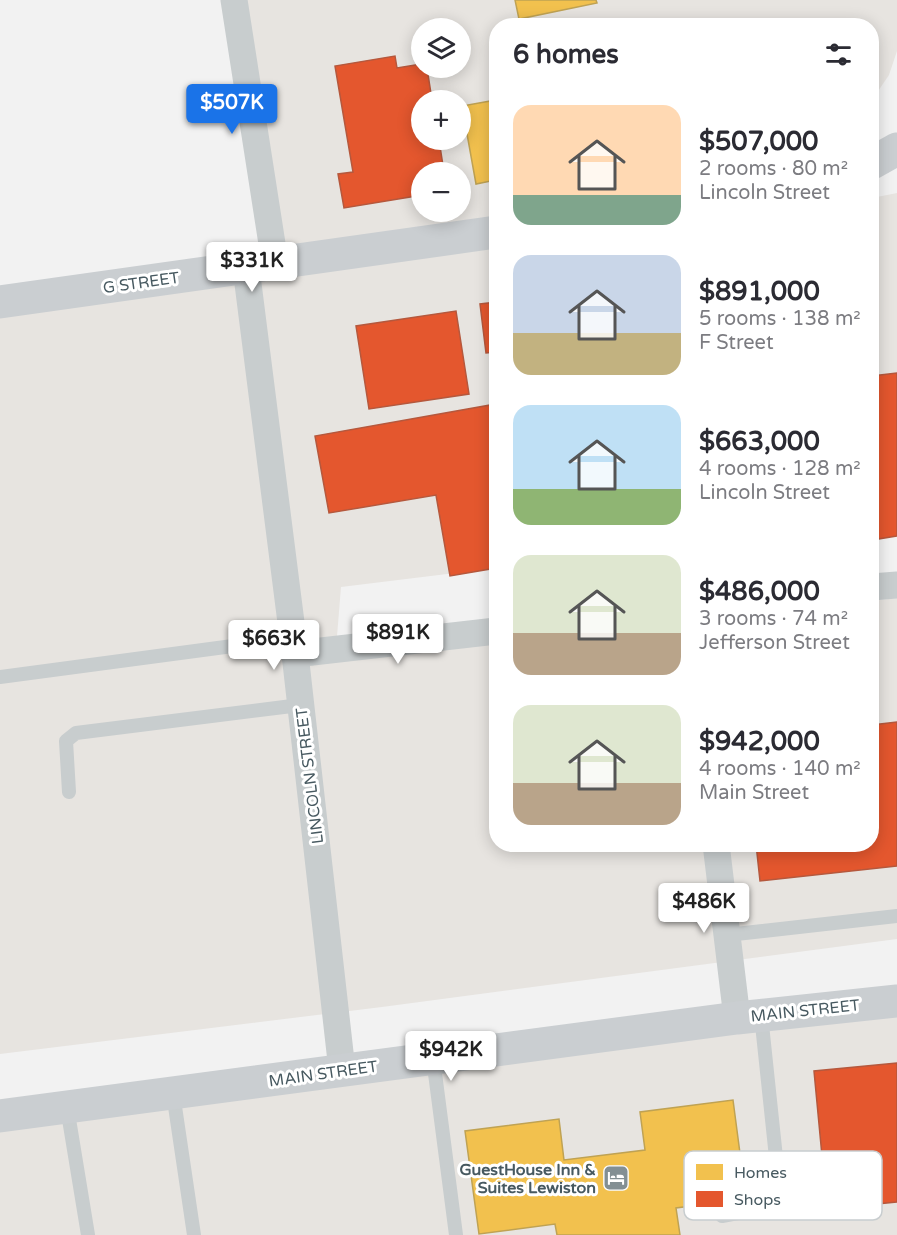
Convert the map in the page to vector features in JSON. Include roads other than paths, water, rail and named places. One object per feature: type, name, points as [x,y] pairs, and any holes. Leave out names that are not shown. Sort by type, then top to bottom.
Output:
[{"type":"main road","points":[[879,160],[897,149]]},
{"type":"main road","points":[[879,177],[897,174]]},
{"type":"main road","name":"G STREET","points":[[0,302],[489,233]]},
{"type":"main road","name":"MAIN STREET","points":[[0,1116],[749,1016],[897,1001]]},
{"type":"street","name":"LINCOLN STREET","points":[[234,0],[294,646],[342,1070]]},
{"type":"street","points":[[879,586],[897,585]]},
{"type":"street","points":[[294,646],[489,632]]},
{"type":"street","points":[[717,852],[727,934],[749,1016]]},
{"type":"lane","points":[[0,677],[294,646]]},
{"type":"lane","points":[[69,792],[66,741],[76,733],[300,705]]},
{"type":"lane","points":[[727,934],[897,916]]},
{"type":"lane","points":[[749,1016],[772,1151]]},
{"type":"lane","points":[[433,1058],[456,1235]]},
{"type":"lane","points":[[173,1093],[194,1235]]},
{"type":"lane","points":[[67,1107],[87,1235]]},
{"type":"place","name":"GuestHouse Inn & Suites Lewiston","points":[[616,1178]]}]
